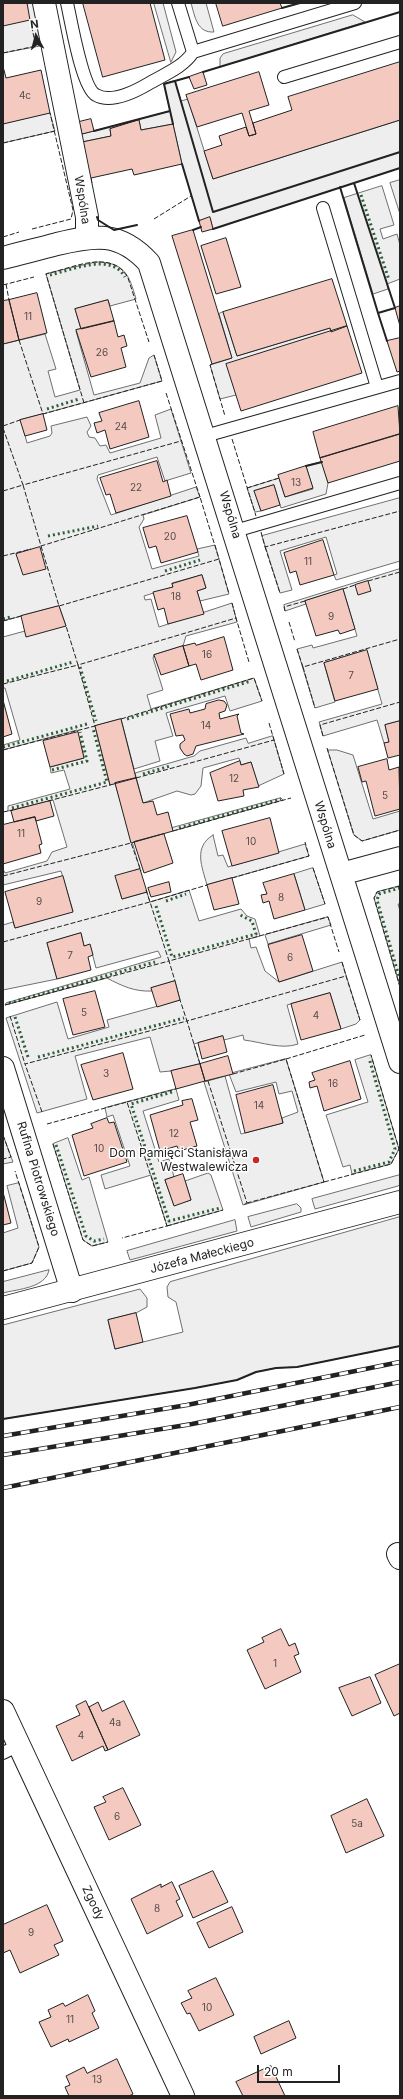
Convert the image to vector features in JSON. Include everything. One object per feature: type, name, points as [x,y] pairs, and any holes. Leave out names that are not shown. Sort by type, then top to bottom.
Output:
[{"type":"street","name":"Wspólna","points":[[44,3],[87,217],[87,237],[102,237],[121,241],[140,254],[149,263],[235,531],[400,1062]]},
{"type":"street","points":[[3,258],[87,237]]},
{"type":"street","points":[[341,874],[400,858]]},
{"type":"street","name":"Rufina Piotrowskiego","points":[[3,1068],[72,1291]]},
{"type":"street","name":"Józefa Małeckiego","points":[[3,1308],[72,1291],[400,1202]]},
{"type":"street","name":"Zgody","points":[[3,1711],[11,1749],[183,2096]]},
{"type":"lane","points":[[67,3],[81,66],[88,88],[96,95],[106,98],[136,91],[183,64],[192,52],[355,3]]},
{"type":"lane","points":[[178,3],[192,52]]},
{"type":"lane","points":[[284,77],[400,42]]},
{"type":"lane","points":[[322,208],[378,387]]},
{"type":"lane","points":[[204,436],[400,381]]},
{"type":"lane","points":[[235,531],[400,483]]},
{"type":"shaded area","points":[[27,3],[37,3],[45,45],[3,53],[3,26]]},
{"type":"shaded area","points":[[154,3],[163,3],[176,52],[171,62]]},
{"type":"shaded area","points":[[191,3],[206,3],[214,32],[208,32],[200,27]]},
{"type":"shaded area","points":[[353,15],[365,22],[220,67],[220,58],[223,54]]},
{"type":"shaded area","points":[[175,81],[181,101],[188,99],[213,179],[400,120],[400,168],[213,229],[210,218],[199,221],[182,164],[173,124],[141,130],[139,120],[110,129],[111,136],[82,142],[79,122],[82,134],[170,111],[164,84]]},
{"type":"shaded area","points":[[50,113],[55,131],[3,143],[3,124]]},
{"type":"shaded area","points":[[400,180],[400,214],[390,183]]},
{"type":"shaded area","points":[[382,186],[394,225],[380,229],[383,239],[397,234],[400,245],[400,279],[387,284],[388,289],[373,294],[344,198]]},
{"type":"shaded area","points":[[96,262],[113,264],[124,271],[131,283],[136,299],[110,306],[108,300],[75,309],[81,329],[76,331],[94,395],[140,383],[149,358],[154,355],[162,381],[21,420],[27,443],[50,436],[52,433],[51,426],[87,417],[91,426],[87,432],[89,437],[95,438],[100,446],[106,445],[110,453],[161,438],[155,415],[171,409],[191,473],[165,481],[157,457],[98,475],[97,479],[111,515],[196,487],[200,497],[143,515],[144,519],[139,527],[152,569],[199,556],[197,549],[215,545],[229,594],[200,601],[197,591],[206,588],[202,575],[172,583],[173,587],[144,596],[145,600],[151,599],[159,627],[232,603],[237,622],[186,636],[183,646],[154,655],[153,658],[163,690],[147,695],[151,709],[254,678],[262,701],[230,711],[225,696],[166,713],[173,736],[155,741],[160,761],[134,769],[121,719],[95,726],[110,785],[115,783],[140,869],[116,877],[122,899],[147,892],[150,902],[189,890],[199,921],[241,909],[247,916],[255,919],[260,936],[249,939],[251,948],[256,947],[265,971],[279,982],[342,962],[360,1020],[356,1024],[341,1029],[330,993],[287,1005],[298,1044],[292,1046],[278,1046],[244,1040],[243,1035],[224,1040],[222,1036],[194,1044],[200,1064],[160,1072],[150,1037],[75,1056],[87,1099],[37,1113],[6,1018],[57,1002],[68,1039],[109,1027],[107,1020],[180,1000],[175,981],[152,988],[152,991],[140,991],[118,984],[107,978],[5,1005],[6,1003],[161,957],[158,951],[96,968],[90,945],[84,946],[81,933],[47,943],[57,979],[3,990],[3,925],[13,922],[15,928],[73,911],[61,871],[3,885],[3,869],[5,873],[47,861],[52,852],[67,847],[53,800],[8,811],[8,806],[70,789],[64,770],[51,773],[50,767],[84,758],[77,730],[3,750],[3,745],[20,740],[5,688],[3,688],[3,637],[25,631],[66,626],[59,606],[3,621],[3,344],[45,334],[56,369],[48,371],[55,397],[80,390],[46,274]]},
{"type":"shaded area","points":[[223,312],[237,356],[330,328],[331,332],[236,395],[220,399],[210,365],[232,358],[219,314]]},
{"type":"shaded area","points":[[322,462],[328,483],[326,494],[281,508],[274,485],[255,491],[261,511],[255,512],[247,488],[279,478],[285,497],[313,489],[306,466]]},
{"type":"shaded area","points":[[400,498],[400,561],[336,580],[334,575],[337,574],[326,537],[280,551],[292,590],[280,593],[262,536]]},
{"type":"shaded area","points":[[400,569],[400,721],[385,725],[389,742],[384,743],[377,720],[323,736],[319,722],[382,704],[367,651],[324,663],[335,702],[315,708],[297,649],[312,645],[313,648],[357,636],[343,589],[305,601],[306,604],[285,611],[284,605]]},
{"type":"shaded area","points":[[273,736],[284,774],[258,786],[251,762],[241,765],[239,758],[203,768],[201,786],[195,794],[191,795],[177,791],[143,803],[135,773],[194,756],[200,751],[246,738],[248,743]]},
{"type":"shaded area","points":[[328,750],[337,750],[353,755],[373,819],[400,811],[400,830],[362,841],[354,835]]},
{"type":"shaded area","points":[[281,798],[283,800],[173,831],[172,828]]},
{"type":"shaded area","points":[[213,835],[218,856],[223,855],[228,867],[305,844],[309,856],[207,885],[201,864],[201,851],[203,845]]},
{"type":"shaded area","points":[[313,868],[325,904],[305,910],[294,874]]},
{"type":"shaded area","points":[[400,886],[400,904],[398,904],[400,911],[400,987],[374,898],[377,892]]},
{"type":"shaded area","points":[[328,917],[331,925],[268,944],[265,935]]},
{"type":"shaded area","points":[[371,1055],[399,1149],[391,1164],[352,1174],[350,1165],[343,1167],[326,1115],[368,1102],[355,1060]]},
{"type":"shaded area","points":[[286,1059],[324,1182],[243,1205],[204,1082],[225,1076],[241,1134],[283,1123],[282,1118],[298,1112],[292,1091],[279,1094],[276,1082],[236,1092],[229,1074]]},
{"type":"shaded area","points":[[176,1089],[179,1100],[143,1111],[159,1162],[169,1159],[174,1177],[165,1180],[174,1205],[191,1200],[185,1181],[208,1173],[211,1175],[223,1210],[167,1226],[151,1175],[105,1189],[101,1175],[130,1166],[113,1115],[107,1117],[105,1108]]},
{"type":"shaded area","points":[[3,1135],[13,1162],[3,1164]]},
{"type":"shaded area","points":[[68,1138],[82,1180],[89,1177],[108,1242],[92,1246],[83,1240],[53,1144]]},
{"type":"shaded area","points":[[400,1175],[400,1184],[398,1186],[315,1209],[312,1199]]},
{"type":"shaded area","points":[[19,1183],[39,1247],[32,1263],[3,1271],[3,1233],[18,1228],[7,1186]]},
{"type":"shaded area","points":[[297,1204],[301,1208],[301,1212],[251,1227],[248,1217]]},
{"type":"shaded area","points":[[400,1217],[400,1346],[297,1367],[276,1368],[256,1372],[237,1380],[195,1388],[3,1419],[3,1325],[140,1289],[147,1298],[147,1307],[136,1313],[108,1320],[115,1349],[183,1332],[176,1302],[168,1297],[167,1287],[170,1282]]},
{"type":"shaded area","points":[[235,1220],[237,1231],[130,1260],[127,1251]]},
{"type":"shaded area","points":[[49,1270],[43,1281],[37,1284],[23,1289],[3,1293],[3,1282]]},
{"type":"building","points":[[3,3],[27,3],[30,20],[3,26]]},
{"type":"building","points":[[83,3],[150,3],[165,60],[103,77]]},
{"type":"building","points":[[216,3],[280,3],[282,8],[223,26]]},
{"type":"building","points":[[400,62],[400,120],[213,179],[204,151],[222,145],[219,136],[246,127],[249,136],[256,134],[253,123],[292,110],[288,97]]},
{"type":"building","points":[[4,70],[6,78],[41,70],[50,113],[3,124]]},
{"type":"building","points":[[203,72],[207,85],[194,89],[189,77]]},
{"type":"building","points":[[259,72],[269,105],[249,111],[256,134],[249,136],[242,113],[197,127],[186,95]]},
{"type":"building","points":[[91,119],[94,131],[82,134],[79,122]]},
{"type":"building","points":[[139,120],[141,130],[173,124],[182,164],[134,175],[132,169],[91,178],[92,183],[90,184],[82,142],[111,136],[110,129]]},
{"type":"building","points":[[210,217],[213,229],[202,232],[199,221]]},
{"type":"building","points":[[193,230],[232,358],[212,364],[172,236]]},
{"type":"building","points":[[226,238],[241,287],[216,294],[201,246]]},
{"type":"building","points":[[332,279],[347,326],[331,332],[330,328],[237,356],[223,312]]},
{"type":"building","points":[[37,293],[47,333],[19,340],[9,300]]},
{"type":"building","points":[[9,300],[19,340],[3,344],[3,301]]},
{"type":"building","points":[[108,300],[114,321],[81,329],[75,309]]},
{"type":"building","points":[[400,306],[400,326],[395,308]]},
{"type":"building","points":[[114,321],[118,337],[124,335],[127,346],[121,348],[126,367],[91,377],[76,330]]},
{"type":"building","points":[[347,326],[362,373],[241,411],[226,364]]},
{"type":"building","points":[[400,338],[400,371],[397,372],[387,341]]},
{"type":"building","points":[[139,401],[149,437],[110,449],[105,430],[97,433],[94,423],[102,421],[99,413]]},
{"type":"building","points":[[398,406],[400,434],[320,458],[313,432]]},
{"type":"building","points":[[43,414],[47,430],[25,436],[20,420]]},
{"type":"building","points":[[400,434],[400,461],[328,483],[320,458]]},
{"type":"building","points":[[157,461],[163,482],[167,480],[171,496],[116,513],[110,494],[106,495],[100,478]]},
{"type":"building","points":[[306,466],[313,488],[285,497],[278,475]]},
{"type":"building","points":[[274,485],[280,505],[261,511],[254,491]]},
{"type":"building","points":[[187,516],[198,552],[161,563],[156,546],[149,548],[143,528]]},
{"type":"building","points":[[323,540],[334,575],[300,585],[296,571],[290,573],[284,553]]},
{"type":"building","points":[[40,547],[46,569],[23,575],[16,554]]},
{"type":"building","points":[[202,575],[206,588],[197,591],[204,614],[168,624],[164,608],[158,610],[153,592],[173,587],[172,584]]},
{"type":"building","points":[[368,581],[371,591],[358,595],[355,585]]},
{"type":"building","points":[[343,589],[355,629],[340,634],[338,630],[316,636],[305,601]]},
{"type":"building","points":[[59,606],[66,626],[26,637],[21,616]]},
{"type":"building","points":[[224,637],[233,670],[201,680],[196,664],[189,666],[183,646],[195,643],[196,645]]},
{"type":"building","points":[[183,646],[189,666],[161,675],[154,655]]},
{"type":"building","points":[[367,650],[378,689],[335,701],[324,663]]},
{"type":"building","points":[[3,700],[12,734],[3,737]]},
{"type":"building","points":[[219,700],[224,701],[227,705],[225,711],[219,713],[220,719],[239,714],[237,716],[241,733],[244,734],[196,746],[193,754],[187,756],[180,748],[180,744],[185,740],[183,735],[176,736],[170,714],[189,709],[190,713],[205,709],[206,704]]},
{"type":"building","points":[[121,719],[136,778],[110,785],[95,726]]},
{"type":"building","points":[[400,721],[400,755],[388,758],[384,743],[389,742],[385,725]]},
{"type":"building","points":[[78,732],[84,758],[50,767],[43,741]]},
{"type":"building","points":[[387,759],[389,770],[399,767],[400,809],[375,816],[366,781],[362,782],[358,767]]},
{"type":"building","points":[[240,761],[241,765],[251,762],[259,787],[243,790],[244,796],[218,801],[210,773]]},
{"type":"building","points":[[136,778],[143,803],[153,801],[157,815],[168,812],[173,831],[131,843],[115,783]]},
{"type":"building","points":[[50,801],[54,816],[36,821],[35,817],[14,822],[11,811]]},
{"type":"building","points":[[35,817],[42,844],[39,845],[41,853],[3,864],[3,825]]},
{"type":"building","points":[[270,818],[279,853],[232,866],[222,831]]},
{"type":"building","points":[[164,834],[173,863],[144,873],[134,842]]},
{"type":"building","points":[[140,869],[147,892],[122,899],[115,876]]},
{"type":"building","points":[[294,874],[305,910],[274,919],[269,901],[263,903],[261,895],[267,894],[263,883]]},
{"type":"building","points":[[63,876],[73,912],[15,928],[5,892]]},
{"type":"building","points":[[232,878],[239,904],[214,910],[207,885]]},
{"type":"building","points":[[169,882],[171,892],[151,897],[148,888]]},
{"type":"building","points":[[81,933],[84,946],[90,944],[93,955],[88,957],[91,970],[57,979],[47,943]]},
{"type":"building","points":[[302,935],[313,971],[279,982],[268,945]]},
{"type":"building","points":[[175,981],[180,1000],[157,1007],[151,988]]},
{"type":"building","points":[[95,991],[105,1027],[73,1035],[63,999]]},
{"type":"building","points":[[330,993],[341,1029],[301,1040],[291,1004]]},
{"type":"building","points":[[223,1036],[227,1052],[202,1059],[198,1043]]},
{"type":"building","points":[[123,1053],[133,1089],[93,1100],[81,1065]]},
{"type":"building","points":[[228,1056],[233,1074],[205,1081],[200,1064]]},
{"type":"building","points":[[350,1061],[361,1099],[324,1111],[317,1086],[310,1088],[309,1082],[315,1080],[312,1073]]},
{"type":"building","points":[[200,1064],[205,1081],[176,1089],[171,1071]]},
{"type":"building","points":[[273,1085],[283,1123],[245,1133],[236,1095]]},
{"type":"building","points":[[192,1099],[198,1120],[190,1122],[197,1146],[179,1151],[177,1146],[160,1151],[150,1115],[183,1105],[182,1101]]},
{"type":"building","points":[[107,1118],[109,1123],[114,1122],[127,1162],[84,1176],[72,1135],[93,1128],[91,1124]]},
{"type":"building","points":[[183,1174],[191,1200],[174,1206],[165,1180]]},
{"type":"building","points":[[3,1192],[11,1223],[3,1225]]},
{"type":"building","points":[[136,1313],[143,1342],[115,1349],[108,1320]]},
{"type":"building","points":[[281,1629],[289,1646],[295,1643],[299,1654],[294,1656],[301,1672],[265,1689],[247,1650],[264,1642],[262,1638]]},
{"type":"building","points":[[400,1664],[400,1713],[394,1716],[375,1675]]},
{"type":"building","points":[[370,1677],[381,1703],[352,1716],[339,1688]]},
{"type":"building","points":[[86,1701],[108,1750],[105,1751],[103,1746],[72,1761],[56,1726],[80,1715],[76,1706]]},
{"type":"building","points":[[124,1701],[140,1735],[108,1750],[89,1707],[98,1702],[102,1711]]},
{"type":"building","points":[[123,1788],[141,1825],[109,1840],[94,1807],[106,1802],[103,1797]]},
{"type":"building","points":[[367,1799],[384,1836],[346,1853],[331,1816]]},
{"type":"building","points":[[213,1871],[228,1902],[193,1918],[179,1886]]},
{"type":"building","points":[[172,1882],[180,1899],[176,1901],[183,1916],[147,1934],[131,1899],[161,1884],[161,1887]]},
{"type":"building","points":[[47,1905],[63,1941],[54,1945],[59,1955],[20,1973],[10,1950],[3,1953],[3,1925]]},
{"type":"building","points":[[232,1907],[243,1932],[209,1948],[197,1923]]},
{"type":"building","points":[[216,1978],[234,2015],[199,2031],[190,2013],[187,2014],[181,2003],[192,1998],[188,1991]]},
{"type":"building","points":[[88,1995],[95,2011],[92,2013],[99,2028],[69,2042],[68,2039],[51,2047],[39,2022],[51,2017],[48,2010],[63,2003],[65,2006]]},
{"type":"building","points":[[289,2021],[296,2038],[261,2054],[254,2037]]},
{"type":"building","points":[[117,2059],[133,2094],[129,2096],[69,2096],[65,2087],[70,2085],[66,2076],[84,2067],[87,2073]]},
{"type":"building","points":[[271,2066],[285,2096],[243,2096],[236,2082]]},
{"type":"railway","points":[[3,1436],[187,1405],[400,1362]]},
{"type":"railway","points":[[3,1455],[192,1424],[400,1382]]},
{"type":"railway","points":[[3,1488],[400,1407]]},
{"type":"hedge","points":[[361,195],[389,280]]},
{"type":"hedge","points":[[50,275],[80,267],[101,264],[110,265],[119,270],[125,277]]},
{"type":"hedge","points":[[47,409],[79,399]]},
{"type":"hedge","points":[[48,536],[98,526]]},
{"type":"hedge","points":[[165,571],[200,560]]},
{"type":"hedge","points":[[3,619],[11,617]]},
{"type":"hedge","points":[[7,681],[73,662]]},
{"type":"hedge","points":[[80,667],[96,721]]},
{"type":"hedge","points":[[127,719],[251,681]]},
{"type":"hedge","points":[[3,747],[87,724]]},
{"type":"hedge","points":[[12,808],[107,782],[93,728]]},
{"type":"hedge","points":[[52,770],[87,761],[80,732]]},
{"type":"hedge","points":[[143,774],[170,766]]},
{"type":"hedge","points":[[179,828],[281,799]]},
{"type":"hedge","points":[[400,888],[379,894],[377,900],[400,980]]},
{"type":"hedge","points":[[166,901],[186,894]]},
{"type":"hedge","points":[[156,906],[172,957],[256,934],[252,921],[239,913]]},
{"type":"hedge","points":[[9,1003],[155,962]]},
{"type":"hedge","points":[[15,1017],[28,1057]]},
{"type":"hedge","points":[[38,1057],[184,1018]]},
{"type":"hedge","points":[[354,1171],[389,1162],[395,1149],[369,1058]]},
{"type":"hedge","points":[[172,1092],[131,1104],[169,1221],[220,1208]]},
{"type":"hedge","points":[[56,1145],[86,1236],[94,1241],[104,1239]]},
{"type":"fence","points":[[3,53],[36,46],[30,20]]},
{"type":"fence","points":[[32,229],[71,219],[73,210],[50,113]]},
{"type":"fence","points":[[3,143],[55,131]]},
{"type":"fence","points":[[154,219],[191,196]]},
{"type":"fence","points":[[3,237],[19,232]]},
{"type":"fence","points":[[84,403],[46,274],[91,262],[112,264],[121,269],[128,278],[149,342]]},
{"type":"fence","points":[[3,285],[34,277]]},
{"type":"fence","points":[[6,284],[9,300]]},
{"type":"fence","points":[[19,340],[43,414],[162,381],[154,355]]},
{"type":"fence","points":[[212,364],[210,365],[225,416]]},
{"type":"fence","points":[[166,393],[200,497]]},
{"type":"fence","points":[[3,426],[20,420]]},
{"type":"fence","points":[[3,428],[23,485],[181,441]]},
{"type":"fence","points":[[232,439],[256,516]]},
{"type":"fence","points":[[247,488],[279,478]]},
{"type":"fence","points":[[3,491],[23,485],[41,546],[200,497],[219,559]]},
{"type":"fence","points":[[261,532],[265,547],[400,511]]},
{"type":"fence","points":[[41,546],[59,606],[219,559],[229,594]]},
{"type":"fence","points":[[265,547],[280,593]]},
{"type":"fence","points":[[3,556],[31,549]]},
{"type":"fence","points":[[368,581],[400,572]]},
{"type":"fence","points":[[343,589],[355,585]]},
{"type":"fence","points":[[285,611],[284,607],[305,601]]},
{"type":"fence","points":[[232,603],[236,618]]},
{"type":"fence","points":[[3,621],[21,616]]},
{"type":"fence","points":[[3,750],[95,726],[78,665],[236,618],[249,662]]},
{"type":"fence","points":[[289,622],[295,642]]},
{"type":"fence","points":[[3,684],[78,665],[66,626]]},
{"type":"fence","points":[[297,649],[303,667],[400,639]]},
{"type":"fence","points":[[303,667],[315,708]]},
{"type":"fence","points":[[121,719],[254,678],[262,701]]},
{"type":"fence","points":[[323,736],[320,725],[400,702]]},
{"type":"fence","points":[[269,723],[284,774]]},
{"type":"fence","points":[[136,778],[274,740]]},
{"type":"fence","points":[[327,748],[354,835],[362,841],[400,830]]},
{"type":"fence","points":[[48,801],[110,785]]},
{"type":"fence","points":[[173,831],[291,798]]},
{"type":"fence","points":[[3,812],[13,810]]},
{"type":"fence","points":[[232,878],[309,856],[305,842]]},
{"type":"fence","points":[[3,876],[131,843],[141,871]]},
{"type":"fence","points":[[313,868],[325,904]]},
{"type":"fence","points":[[146,890],[150,902],[207,885]]},
{"type":"fence","points":[[400,886],[377,892],[374,898],[400,987]]},
{"type":"fence","points":[[3,942],[150,902],[169,961],[328,917],[339,952]]},
{"type":"fence","points":[[5,1005],[169,961],[175,981]]},
{"type":"fence","points":[[342,962],[346,976]]},
{"type":"fence","points":[[200,1064],[187,1021],[346,976],[360,1020]]},
{"type":"fence","points":[[42,1112],[25,1064],[187,1021],[180,1000]]},
{"type":"fence","points":[[10,1016],[25,1064]]},
{"type":"fence","points":[[286,1059],[365,1035]]},
{"type":"fence","points":[[324,1182],[391,1164],[399,1149],[371,1055]]},
{"type":"fence","points":[[233,1074],[286,1059],[324,1182],[247,1203]]},
{"type":"fence","points":[[208,1081],[247,1203],[243,1205]]},
{"type":"fence","points":[[127,1102],[176,1089]]},
{"type":"fence","points":[[47,1124],[127,1102],[167,1226],[122,1238]]},
{"type":"fence","points":[[3,1135],[11,1157],[3,1159]]},
{"type":"fence","points":[[53,1144],[83,1240],[92,1246],[108,1242]]},
{"type":"fence","points":[[3,1271],[32,1263],[39,1247],[15,1171]]},
{"type":"fence","points":[[167,1226],[223,1210]]},
{"type":"wall","points":[[282,8],[300,3]]},
{"type":"wall","points":[[203,72],[400,12]]},
{"type":"wall","points":[[173,124],[164,84],[189,77]]},
{"type":"wall","points":[[175,81],[213,212],[400,152]]},
{"type":"wall","points":[[94,131],[170,111]]},
{"type":"wall","points":[[182,164],[199,221]]},
{"type":"wall","points":[[213,229],[400,168]]},
{"type":"wall","points":[[354,183],[395,308],[378,313],[387,341]]},
{"type":"wall","points":[[340,187],[378,313]]},
{"type":"wall","points":[[97,217],[98,220],[114,230],[137,225]]},
{"type":"wall","points":[[193,230],[201,227]]},
{"type":"wall","points":[[306,466],[322,462]]},
{"type":"wall","points":[[3,1419],[195,1388],[237,1380],[256,1372],[276,1368],[297,1367],[400,1346]]},
{"type":"place","name":"Dom Pamięci Stanisława Westwalewicza","points":[[256,1160]]}]
